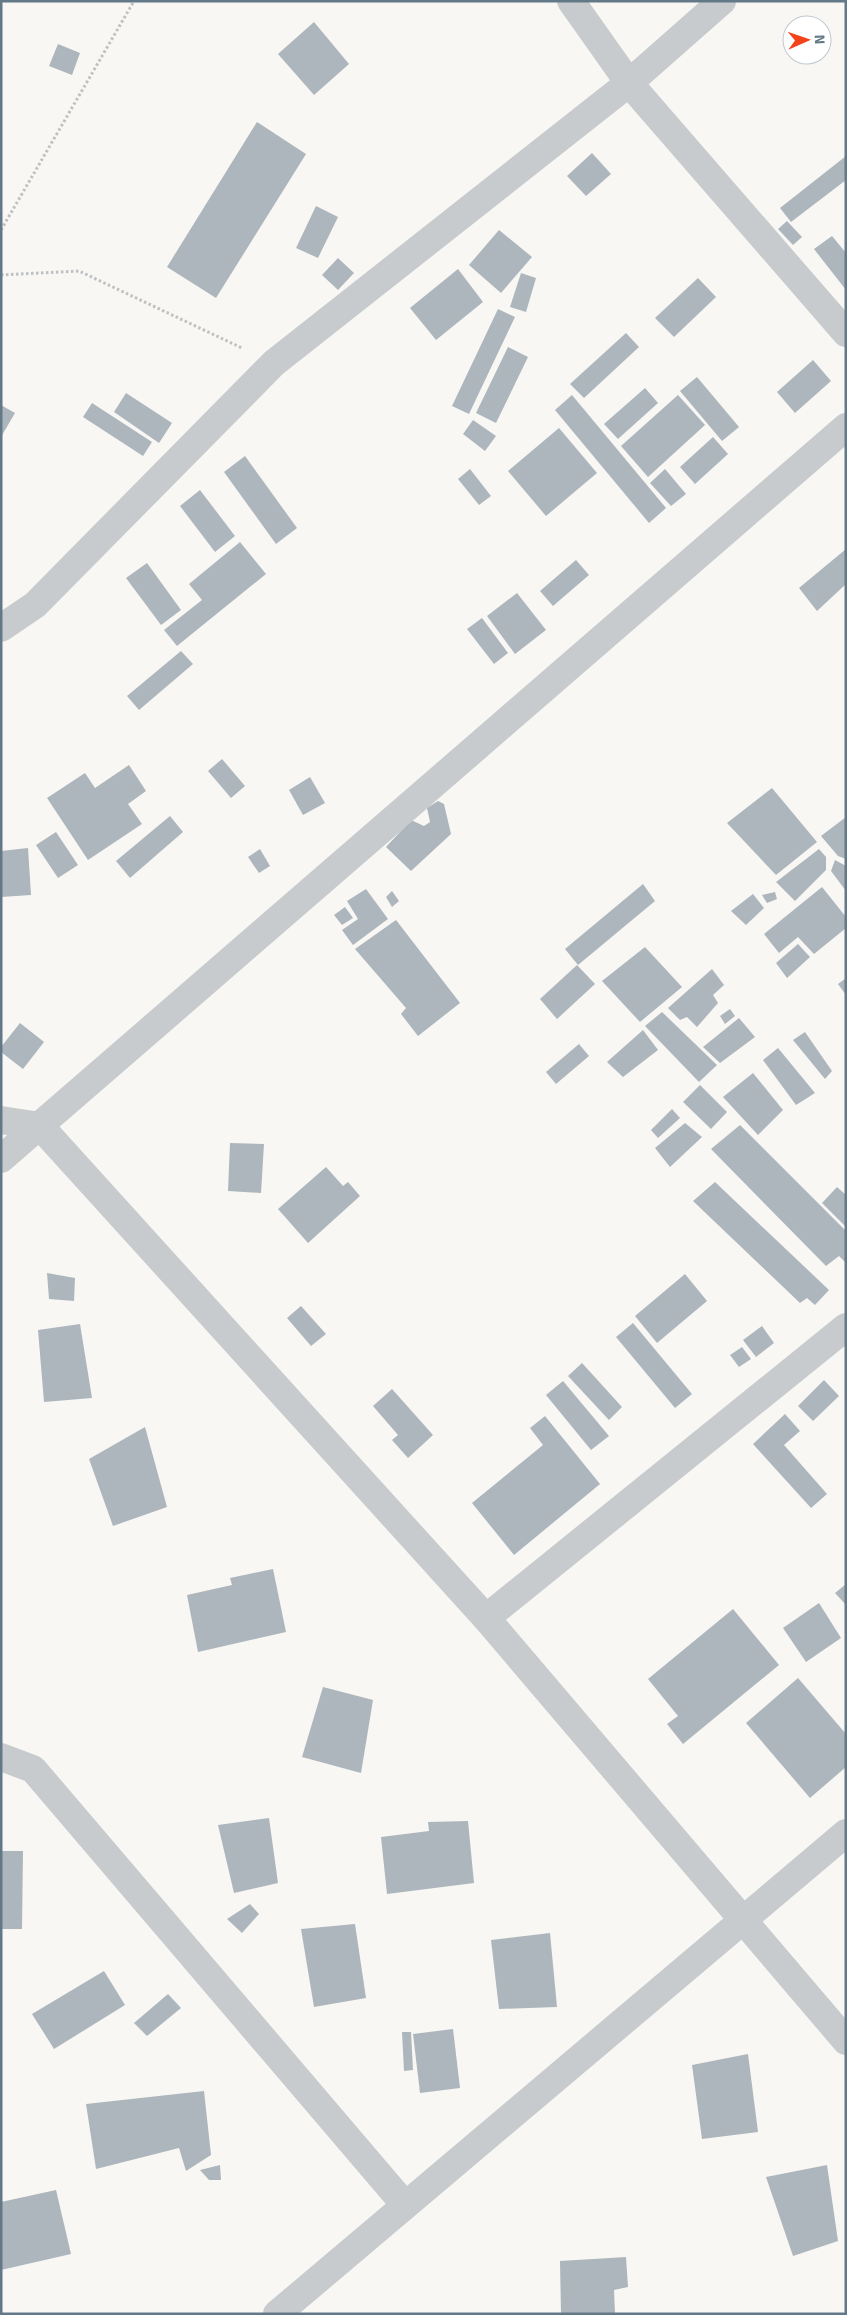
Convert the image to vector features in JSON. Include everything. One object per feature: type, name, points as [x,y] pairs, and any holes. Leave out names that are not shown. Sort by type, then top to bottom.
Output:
[{"type":"street","points":[[571,1],[629,83],[846,333]]},
{"type":"street","points":[[1,628],[35,605],[274,363],[629,83],[722,1]]},
{"type":"street","points":[[1,1159],[846,427]]},
{"type":"street","points":[[1,1120],[40,1126],[486,1618],[741,1920],[846,2041]]},
{"type":"street","points":[[486,1618],[846,1326]]},
{"type":"street","points":[[1,1757],[33,1770],[405,2205]]},
{"type":"street","points":[[277,2314],[846,1833]]},
{"type":"path","points":[[1,230],[134,1]]},
{"type":"path","points":[[1,275],[79,271],[274,363]]},
{"type":"building","points":[[314,22],[349,64],[314,95],[278,54]]},
{"type":"building","points":[[58,44],[80,53],[72,75],[49,66]]},
{"type":"building","points":[[257,122],[306,154],[216,298],[167,267]]},
{"type":"building","points":[[592,153],[611,174],[586,196],[567,176]]},
{"type":"building","points":[[846,156],[846,180],[791,222],[780,208]]},
{"type":"building","points":[[316,206],[338,217],[318,258],[296,248]]},
{"type":"building","points":[[787,221],[802,237],[793,245],[778,229]]},
{"type":"building","points":[[499,230],[532,257],[501,293],[469,265]]},
{"type":"building","points":[[832,236],[846,253],[846,290],[814,249]]},
{"type":"building","points":[[338,258],[354,273],[338,290],[322,275]]},
{"type":"building","points":[[458,269],[483,302],[436,340],[410,308]]},
{"type":"building","points":[[521,273],[536,278],[526,312],[510,307]]},
{"type":"building","points":[[698,278],[716,297],[674,337],[655,318]]},
{"type":"building","points":[[498,309],[515,317],[469,414],[452,406]]},
{"type":"building","points":[[626,333],[639,347],[584,398],[570,384]]},
{"type":"building","points":[[508,347],[528,357],[496,423],[476,413]]},
{"type":"building","points":[[813,360],[831,381],[795,413],[777,392]]},
{"type":"building","points":[[697,377],[739,427],[722,441],[680,391]]},
{"type":"building","points":[[645,388],[658,403],[618,439],[604,424]]},
{"type":"building","points":[[126,393],[172,423],[159,443],[114,412]]},
{"type":"building","points":[[572,395],[666,508],[649,523],[555,410]]},
{"type":"building","points":[[678,395],[705,425],[648,477],[621,446]]},
{"type":"building","points":[[92,403],[152,442],[143,456],[83,417]]},
{"type":"building","points":[[1,405],[15,413],[1,437]]},
{"type":"building","points":[[473,420],[496,436],[485,451],[463,434]]},
{"type":"building","points":[[559,428],[597,473],[546,516],[508,471]]},
{"type":"building","points":[[713,437],[728,454],[695,484],[680,467]]},
{"type":"building","points":[[245,456],[297,528],[276,544],[224,472]]},
{"type":"building","points":[[470,469],[491,496],[479,505],[458,479]]},
{"type":"building","points":[[665,469],[686,494],[671,506],[650,483]]},
{"type":"building","points":[[200,490],[235,536],[215,552],[180,506]]},
{"type":"building","points":[[240,542],[266,574],[177,646],[164,630],[202,600],[189,584]]},
{"type":"building","points":[[846,549],[846,584],[817,611],[799,588]]},
{"type":"building","points":[[576,560],[589,575],[553,606],[540,591]]},
{"type":"building","points":[[147,563],[181,610],[161,625],[126,578]]},
{"type":"building","points":[[517,593],[546,630],[515,654],[487,616]]},
{"type":"building","points":[[482,618],[508,653],[494,664],[467,629]]},
{"type":"building","points":[[181,651],[193,664],[139,710],[127,696]]},
{"type":"building","points":[[222,759],[245,786],[231,798],[208,771]]},
{"type":"building","points":[[129,765],[146,791],[128,804],[142,824],[88,860],[47,798],[85,773],[95,788]]},
{"type":"building","points":[[310,777],[325,803],[303,815],[289,790]]},
{"type":"building","points":[[772,788],[817,842],[776,875],[727,823]]},
{"type":"building","points":[[438,801],[444,804],[451,834],[411,871],[386,847],[411,820],[424,826],[430,822],[427,808]]},
{"type":"building","points":[[170,816],[183,832],[130,878],[116,861]]},
{"type":"building","points":[[846,817],[846,859],[838,856],[821,836]]},
{"type":"building","points":[[56,832],[78,865],[58,878],[36,845]]},
{"type":"building","points":[[28,848],[31,895],[1,897],[1,851]]},
{"type":"building","points":[[260,849],[270,866],[259,873],[248,857]]},
{"type":"building","points":[[819,849],[826,857],[826,870],[795,901],[776,882]]},
{"type":"building","points":[[835,860],[846,866],[846,891],[831,871]]},
{"type":"building","points":[[643,884],[655,901],[578,965],[565,949]]},
{"type":"building","points":[[822,887],[846,917],[846,928],[814,954],[798,937],[779,953],[764,934]]},
{"type":"building","points":[[366,889],[388,919],[353,945],[342,930],[358,919],[347,901]]},
{"type":"building","points":[[392,891],[399,901],[392,907],[386,897]]},
{"type":"building","points":[[775,892],[777,899],[767,903],[762,895]]},
{"type":"building","points":[[753,894],[764,908],[746,925],[731,911]]},
{"type":"building","points":[[345,907],[353,918],[342,925],[334,915]]},
{"type":"building","points":[[396,920],[460,1003],[418,1036],[401,1014],[406,1008],[355,949]]},
{"type":"building","points":[[798,944],[810,957],[787,978],[776,963]]},
{"type":"building","points":[[645,947],[682,987],[640,1022],[602,981]]},
{"type":"building","points":[[577,965],[595,984],[557,1019],[540,999]]},
{"type":"building","points":[[712,969],[724,985],[713,995],[718,1003],[697,1027],[687,1017],[680,1020],[668,1008]]},
{"type":"building","points":[[846,978],[846,995],[838,984]]},
{"type":"building","points":[[730,1009],[735,1016],[725,1024],[720,1016]]},
{"type":"building","points":[[662,1012],[717,1065],[699,1082],[645,1026]]},
{"type":"building","points":[[739,1018],[755,1037],[720,1063],[703,1047]]},
{"type":"building","points":[[20,1023],[44,1042],[23,1069],[1,1052],[1,1047]]},
{"type":"building","points":[[643,1030],[658,1050],[623,1077],[607,1062]]},
{"type":"building","points":[[805,1032],[832,1071],[825,1079],[793,1040]]},
{"type":"building","points":[[579,1044],[589,1056],[556,1084],[546,1072]]},
{"type":"building","points":[[778,1048],[815,1093],[796,1105],[763,1060]]},
{"type":"building","points":[[753,1073],[783,1110],[758,1135],[723,1097]]},
{"type":"building","points":[[700,1085],[727,1112],[711,1129],[683,1102]]},
{"type":"building","points":[[672,1109],[680,1118],[658,1138],[651,1130]]},
{"type":"building","points":[[685,1123],[702,1137],[670,1167],[655,1148]]},
{"type":"building","points":[[740,1125],[846,1231],[846,1263],[839,1256],[826,1266],[711,1149]]},
{"type":"building","points":[[230,1143],[264,1144],[261,1193],[228,1191]]},
{"type":"building","points":[[326,1167],[343,1186],[348,1182],[360,1196],[308,1243],[278,1209]]},
{"type":"building","points":[[715,1182],[829,1290],[815,1305],[807,1298],[800,1303],[693,1201]]},
{"type":"building","points":[[837,1187],[846,1195],[846,1227],[822,1203]]},
{"type":"building","points":[[47,1273],[75,1278],[74,1301],[49,1299]]},
{"type":"building","points":[[685,1274],[707,1301],[657,1343],[635,1316]]},
{"type":"building","points":[[301,1306],[326,1334],[311,1346],[287,1318]]},
{"type":"building","points":[[633,1323],[692,1394],[675,1408],[616,1337]]},
{"type":"building","points":[[80,1324],[92,1398],[44,1402],[38,1330]]},
{"type":"building","points":[[762,1326],[774,1343],[756,1357],[743,1340]]},
{"type":"building","points":[[742,1347],[751,1359],[739,1367],[730,1355]]},
{"type":"building","points":[[582,1363],[622,1407],[609,1420],[568,1376]]},
{"type":"building","points":[[824,1380],[839,1396],[813,1421],[798,1406]]},
{"type":"building","points":[[563,1381],[609,1436],[591,1450],[546,1395]]},
{"type":"building","points":[[392,1389],[433,1435],[408,1458],[392,1440],[398,1435],[373,1406]]},
{"type":"building","points":[[785,1414],[800,1431],[784,1445],[827,1494],[811,1508],[753,1444]]},
{"type":"building","points":[[545,1416],[600,1484],[514,1555],[472,1503],[543,1445],[530,1428]]},
{"type":"building","points":[[145,1427],[167,1507],[113,1526],[89,1459]]},
{"type":"building","points":[[273,1569],[286,1632],[198,1652],[187,1595],[232,1585],[230,1578]]},
{"type":"building","points":[[846,1584],[846,1605],[835,1593]]},
{"type":"building","points":[[819,1603],[841,1638],[806,1662],[783,1628]]},
{"type":"building","points":[[733,1609],[779,1665],[683,1744],[667,1724],[678,1716],[648,1679]]},
{"type":"building","points":[[798,1678],[846,1734],[846,1767],[810,1798],[746,1723]]},
{"type":"building","points":[[323,1687],[373,1700],[361,1773],[302,1757]]},
{"type":"building","points":[[269,1818],[278,1883],[234,1893],[218,1825]]},
{"type":"building","points":[[468,1821],[474,1883],[387,1894],[381,1837],[429,1831],[428,1822]]},
{"type":"building","points":[[1,1851],[23,1851],[22,1929],[1,1929]]},
{"type":"building","points":[[250,1904],[259,1914],[242,1933],[227,1919]]},
{"type":"building","points":[[355,1924],[366,1998],[314,2007],[301,1929]]},
{"type":"building","points":[[550,1933],[557,2007],[499,2009],[491,1940]]},
{"type":"building","points":[[104,1971],[125,2005],[54,2049],[32,2014]]},
{"type":"building","points":[[168,1994],[181,2008],[147,2036],[134,2023]]},
{"type":"building","points":[[453,2029],[460,2088],[420,2093],[413,2034]]},
{"type":"building","points":[[402,2032],[411,2032],[413,2070],[404,2071]]},
{"type":"building","points":[[748,2054],[758,2132],[702,2139],[692,2065]]},
{"type":"building","points":[[204,2091],[211,2155],[186,2171],[179,2148],[96,2169],[86,2104]]},
{"type":"building","points":[[220,2165],[221,2180],[209,2180],[200,2170]]},
{"type":"building","points":[[827,2165],[838,2241],[793,2256],[766,2177]]},
{"type":"building","points":[[56,2190],[71,2254],[1,2270],[1,2202]]},
{"type":"building","points":[[626,2257],[628,2287],[614,2290],[615,2314],[561,2314],[560,2261]]}]
